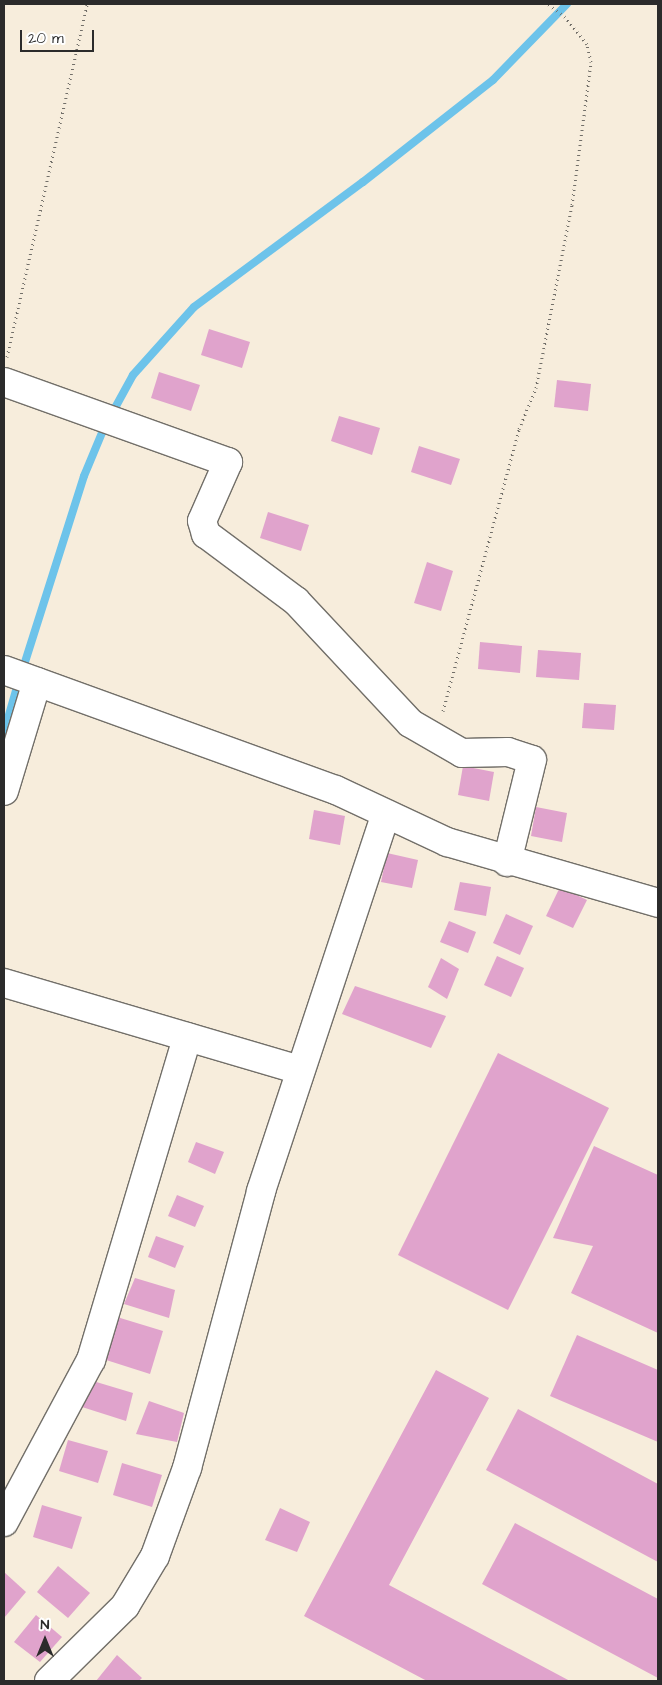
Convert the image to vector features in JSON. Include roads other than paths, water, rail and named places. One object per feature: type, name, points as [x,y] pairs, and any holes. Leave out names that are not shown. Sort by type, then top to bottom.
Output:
[{"type":"street","points":[[5,372],[108,419],[228,462],[202,521],[206,534],[296,600],[410,724],[462,753],[515,753],[532,760],[507,862]]},
{"type":"street","points":[[4,670],[336,790],[447,842],[507,862],[658,903]]},
{"type":"street","points":[[4,791],[37,682]]},
{"type":"street","points":[[49,1681],[125,1606],[155,1556],[187,1468],[258,1200],[299,1070],[386,814]]},
{"type":"street","points":[[4,983],[299,1070]]},
{"type":"street","points":[[4,1522],[91,1360],[187,1037]]},
{"type":"waterway","points":[[25,662],[84,476],[104,428],[133,375],[194,307],[363,182],[493,80],[567,4]]},
{"type":"waterway","points":[[4,732],[17,687]]}]
